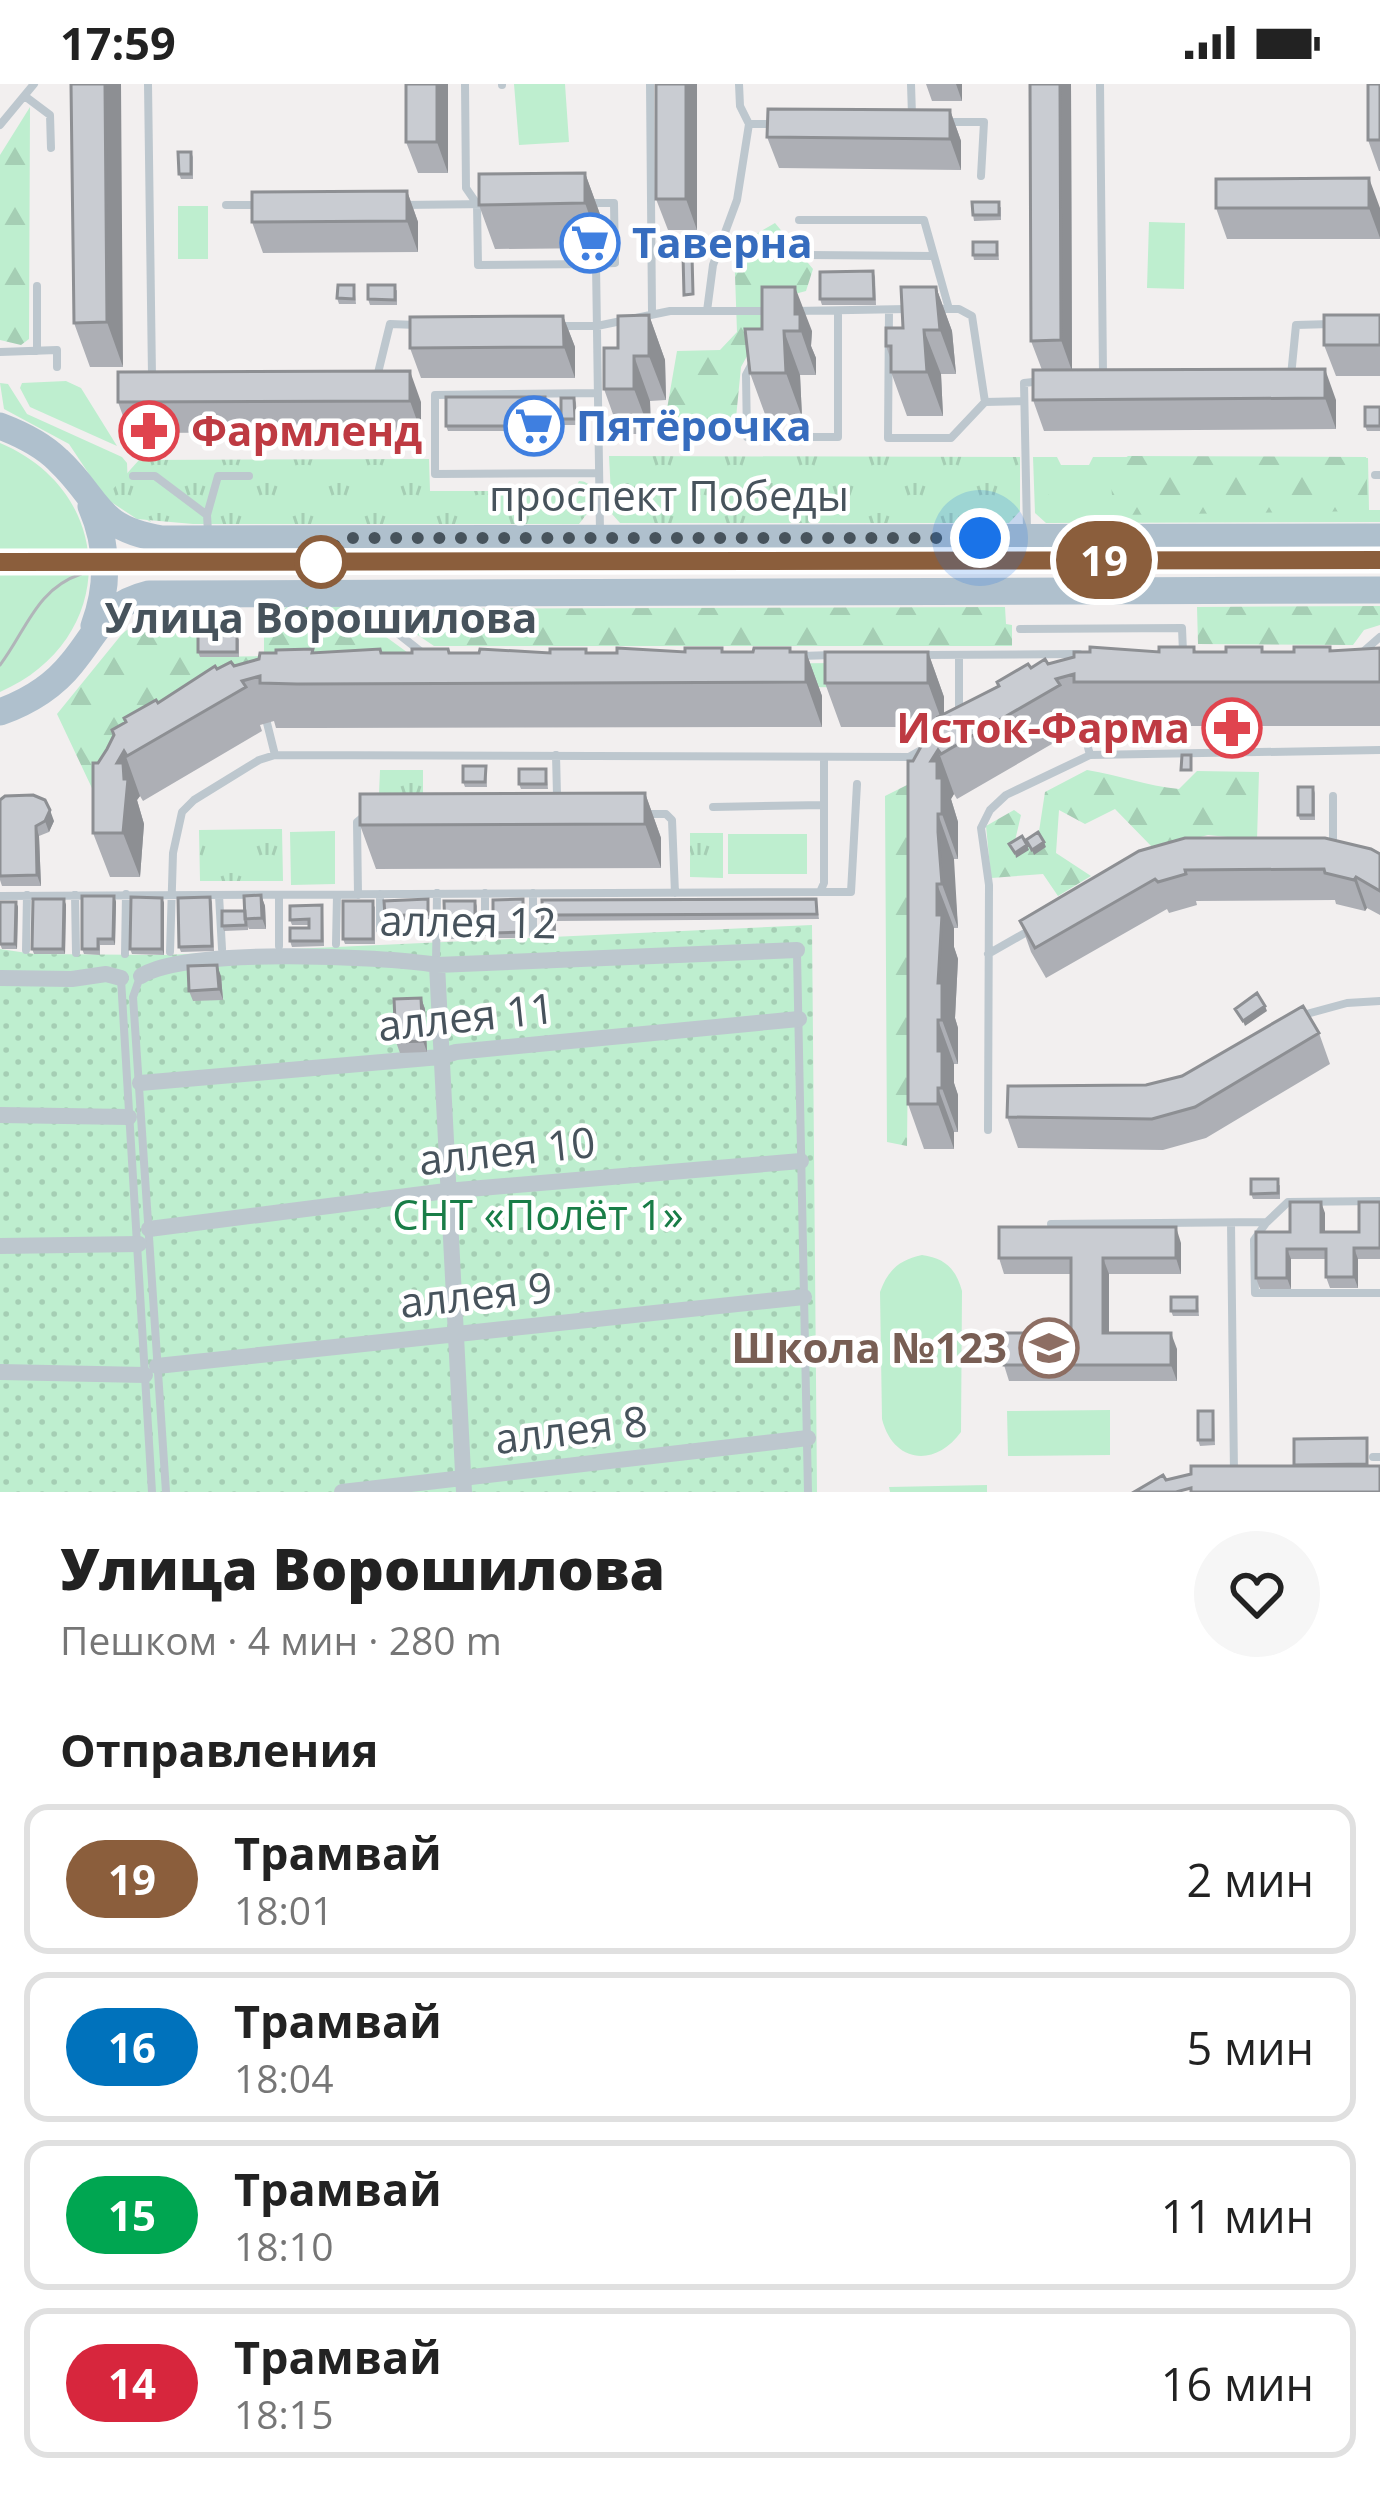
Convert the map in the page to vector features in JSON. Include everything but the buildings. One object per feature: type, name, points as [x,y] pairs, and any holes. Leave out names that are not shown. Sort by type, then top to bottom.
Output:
[{"type":"main road","name":"проспект Победы","points":[[0,426],[42,447],[74,477],[101,514],[123,530],[162,539],[207,527],[600,538],[1380,537]]},
{"type":"main road","points":[[0,712],[47,688],[74,662],[93,630],[106,562],[86,495]]},
{"type":"main road","points":[[93,630],[132,598],[149,594],[1380,590]]},
{"type":"street","name":"аллея 12","points":[[141,976],[167,964],[273,958],[385,957],[437,965],[797,950]]},
{"type":"street","points":[[437,965],[464,1485]]},
{"type":"street","points":[[0,978],[72,979],[106,974],[121,978]]},
{"type":"street","name":"аллея 11","points":[[140,1083],[799,1019]]},
{"type":"street","points":[[0,1115],[129,1117]]},
{"type":"street","name":"аллея 10","points":[[0,1246],[144,1236],[446,1192],[801,1161]]},
{"type":"street","name":"аллея 9","points":[[0,1372],[151,1371],[804,1297]]},
{"type":"street","name":"аллея 8","points":[[342,1492],[464,1485],[808,1438]]},
{"type":"lane","points":[[0,125],[34,84]]},
{"type":"lane","points":[[148,84],[152,380]]},
{"type":"lane","points":[[465,84],[466,188],[477,204],[478,265],[615,263],[614,202],[568,203]]},
{"type":"lane","points":[[650,84],[652,313]]},
{"type":"lane","points":[[707,311],[713,265],[736,200],[749,124],[740,106],[739,84]]},
{"type":"lane","points":[[911,84],[912,122],[984,122],[981,176]]},
{"type":"lane","points":[[1100,84],[1103,374]]},
{"type":"lane","points":[[26,97],[50,115],[51,148]]},
{"type":"lane","points":[[749,124],[796,124]]},
{"type":"lane","points":[[388,205],[500,204]]},
{"type":"lane","points":[[226,205],[277,205]]},
{"type":"lane","points":[[799,220],[924,220],[949,309]]},
{"type":"lane","points":[[809,255],[933,256]]},
{"type":"lane","points":[[596,264],[600,538]]},
{"type":"lane","points":[[38,286],[38,351]]},
{"type":"lane","points":[[551,326],[597,326],[652,313],[959,309],[972,316],[985,402]]},
{"type":"lane","points":[[757,356],[746,375],[747,437],[838,437],[838,310]]},
{"type":"lane","points":[[889,310],[888,438],[951,438],[985,402],[1024,401]]},
{"type":"lane","points":[[758,334],[760,311]]},
{"type":"lane","points":[[376,381],[390,324],[436,325]]},
{"type":"lane","points":[[1268,376],[1292,376],[1296,325],[1338,324]]},
{"type":"lane","points":[[0,352],[57,350],[57,367]]},
{"type":"lane","points":[[1083,376],[1126,374]]},
{"type":"lane","points":[[1028,538],[1024,383],[1064,378]]},
{"type":"lane","points":[[598,393],[435,395],[435,474],[599,472]]},
{"type":"lane","points":[[133,476],[155,476],[207,527]]},
{"type":"lane","points":[[207,527],[218,476],[249,476]]},
{"type":"lane","points":[[347,592],[427,657]]},
{"type":"lane","points":[[1020,629],[1182,628],[1183,653]]},
{"type":"lane","points":[[1364,651],[1380,637]]},
{"type":"lane","points":[[1341,651],[1380,651]]},
{"type":"lane","points":[[1160,654],[1206,653]]},
{"type":"lane","points":[[913,655],[1089,654]]},
{"type":"lane","points":[[959,655],[959,730]]},
{"type":"lane","points":[[1065,655],[1068,669]]},
{"type":"lane","points":[[797,656],[844,656]]},
{"type":"lane","points":[[1081,721],[1090,755]]},
{"type":"lane","points":[[267,723],[274,755]]},
{"type":"lane","points":[[170,952],[170,894],[176,828],[182,812],[194,800],[274,755],[909,757],[926,748]]},
{"type":"lane","points":[[988,1130],[989,885],[981,828],[990,810],[1006,795],[1090,755],[1380,750]]},
{"type":"lane","points":[[556,755],[557,795]]},
{"type":"lane","points":[[820,892],[824,883],[824,757]]},
{"type":"lane","points":[[0,896],[850,892],[857,784]]},
{"type":"lane","points":[[1333,796],[1333,851]]},
{"type":"lane","points":[[713,807],[824,805]]},
{"type":"lane","points":[[642,814],[666,814],[673,820],[675,893]]},
{"type":"lane","points":[[358,895],[357,822],[366,815]]},
{"type":"lane","points":[[1312,851],[1353,853]]},
{"type":"lane","points":[[437,893],[437,965]]},
{"type":"lane","points":[[485,893],[485,932]]},
{"type":"lane","points":[[533,893],[533,934]]},
{"type":"lane","points":[[125,954],[126,894]]},
{"type":"lane","points":[[380,894],[380,930],[391,935]]},
{"type":"lane","points":[[75,895],[76,953]]},
{"type":"lane","points":[[219,895],[222,949]]},
{"type":"lane","points":[[336,944],[337,895]]},
{"type":"lane","points":[[26,950],[27,896]]},
{"type":"lane","points":[[279,896],[279,946]]},
{"type":"lane","points":[[988,954],[1051,919]]},
{"type":"lane","points":[[797,950],[808,1492]]},
{"type":"lane","points":[[141,976],[134,998],[152,1492]]},
{"type":"lane","points":[[121,978],[151,1371],[166,1492]]},
{"type":"lane","points":[[1293,1019],[1325,1007],[1380,1001]]},
{"type":"lane","points":[[988,1089],[1009,1089]]},
{"type":"lane","points":[[1380,1201],[1288,1202],[1254,1240],[1255,1293],[1380,1293]]},
{"type":"lane","points":[[1051,1224],[1267,1222]]},
{"type":"lane","points":[[1231,1223],[1234,1487]]},
{"type":"green space","points":[[514,84],[565,84],[569,142],[519,145]]},
{"type":"green space","points":[[30,107],[29,339],[21,345],[0,340],[0,155]]},
{"type":"green space","points":[[178,206],[208,206],[208,259],[178,259]]},
{"type":"green space","points":[[1149,222],[1185,223],[1184,289],[1147,288]]},
{"type":"green space","points":[[775,223],[813,269],[806,291],[787,296],[767,320],[741,367],[735,428],[663,432],[677,351],[720,350],[737,332],[734,247]]},
{"type":"green space","points":[[66,381],[81,388],[117,446],[30,407],[20,388],[22,383]]},
{"type":"green space","points":[[0,383],[8,384],[27,414],[122,457],[127,463],[128,488],[151,522],[105,498],[69,444],[4,409]]},
{"type":"green space","points":[[0,443],[39,466],[67,496],[83,530],[89,567],[83,604],[67,639],[39,669],[0,692]]},
{"type":"green space","points":[[609,456],[1020,457],[1020,511],[1009,523],[620,523],[612,514]]},
{"type":"green space","points":[[1128,456],[1366,457],[1368,511],[1121,515],[1112,479],[1115,465]]},
{"type":"green space","points":[[1033,457],[1057,457],[1061,465],[1089,465],[1093,457],[1296,457],[1300,465],[1327,465],[1332,457],[1368,458],[1369,510],[1380,510],[1380,522],[1046,523],[1035,513]]},
{"type":"green space","points":[[429,459],[430,491],[574,491],[583,481],[596,502],[579,524],[193,524],[137,519],[105,498],[139,460]]},
{"type":"green space","points":[[1077,471],[1082,482],[1073,498],[1056,503],[1048,496],[1049,479]]},
{"type":"green space","points":[[13,475],[25,494],[9,510],[0,509],[0,477]]},
{"type":"green space","points":[[1380,606],[1380,625],[1364,630],[1353,645],[1198,644],[1197,607]]},
{"type":"green space","points":[[286,607],[345,607],[426,666],[847,663],[847,687],[262,692],[99,803],[57,714],[122,634],[149,620],[199,616],[200,657],[264,656],[264,616],[279,615]]},
{"type":"green space","points":[[1005,607],[1006,624],[1012,625],[1012,646],[434,646],[379,609]]},
{"type":"green space","points":[[380,770],[423,770],[423,794],[379,794]]},
{"type":"green space","points":[[1087,770],[1179,789],[1197,771],[1259,772],[1257,840],[1208,835],[1154,849],[1115,809],[1085,824],[1059,810],[1056,853],[1091,876],[1058,896],[1043,874],[991,878],[986,826],[1014,810],[1021,815],[1014,845],[1038,838],[1045,792]]},
{"type":"green space","points":[[911,783],[907,1146],[887,1142],[885,796]]},
{"type":"green space","points":[[282,829],[283,881],[200,881],[199,830]]},
{"type":"green space","points":[[335,831],[335,884],[291,885],[290,832]]},
{"type":"green space","points":[[690,833],[723,833],[723,878],[690,877]]},
{"type":"green space","points":[[728,834],[807,834],[807,874],[728,874]]},
{"type":"green space","name":"СНТ «Полёт 1»","points":[[812,925],[817,1492],[0,1492],[0,949],[34,954],[164,955]]},
{"type":"green space","points":[[922,1255],[948,1266],[962,1291],[961,1432],[939,1451],[916,1456],[895,1445],[882,1419],[880,1292],[895,1267]]},
{"type":"green space","points":[[1110,1410],[1110,1455],[1008,1456],[1007,1411]]},
{"type":"green space","points":[[987,1485],[987,1492],[890,1492],[889,1487]]},
{"type":"tram line","name":"19","points":[[0,562],[1380,560]]},
{"type":"tram line","points":[[0,571],[1380,569]]},
{"type":"tram line","points":[[0,665],[42,600],[81,574]]},
{"type":"place","name":"Таверна","points":[[590,243]]},
{"type":"place","name":"Пятёрочка","points":[[534,426]]},
{"type":"place","name":"Фармленд","points":[[149,431]]},
{"type":"place","name":"Улица Ворошилова","points":[[321,562]]},
{"type":"place","name":"Исток-Фарма","points":[[1232,728]]},
{"type":"place","name":"Школа №123","points":[[1049,1348]]},
{"type":"route","points":[[321,562],[341,538],[980,538]]}]
